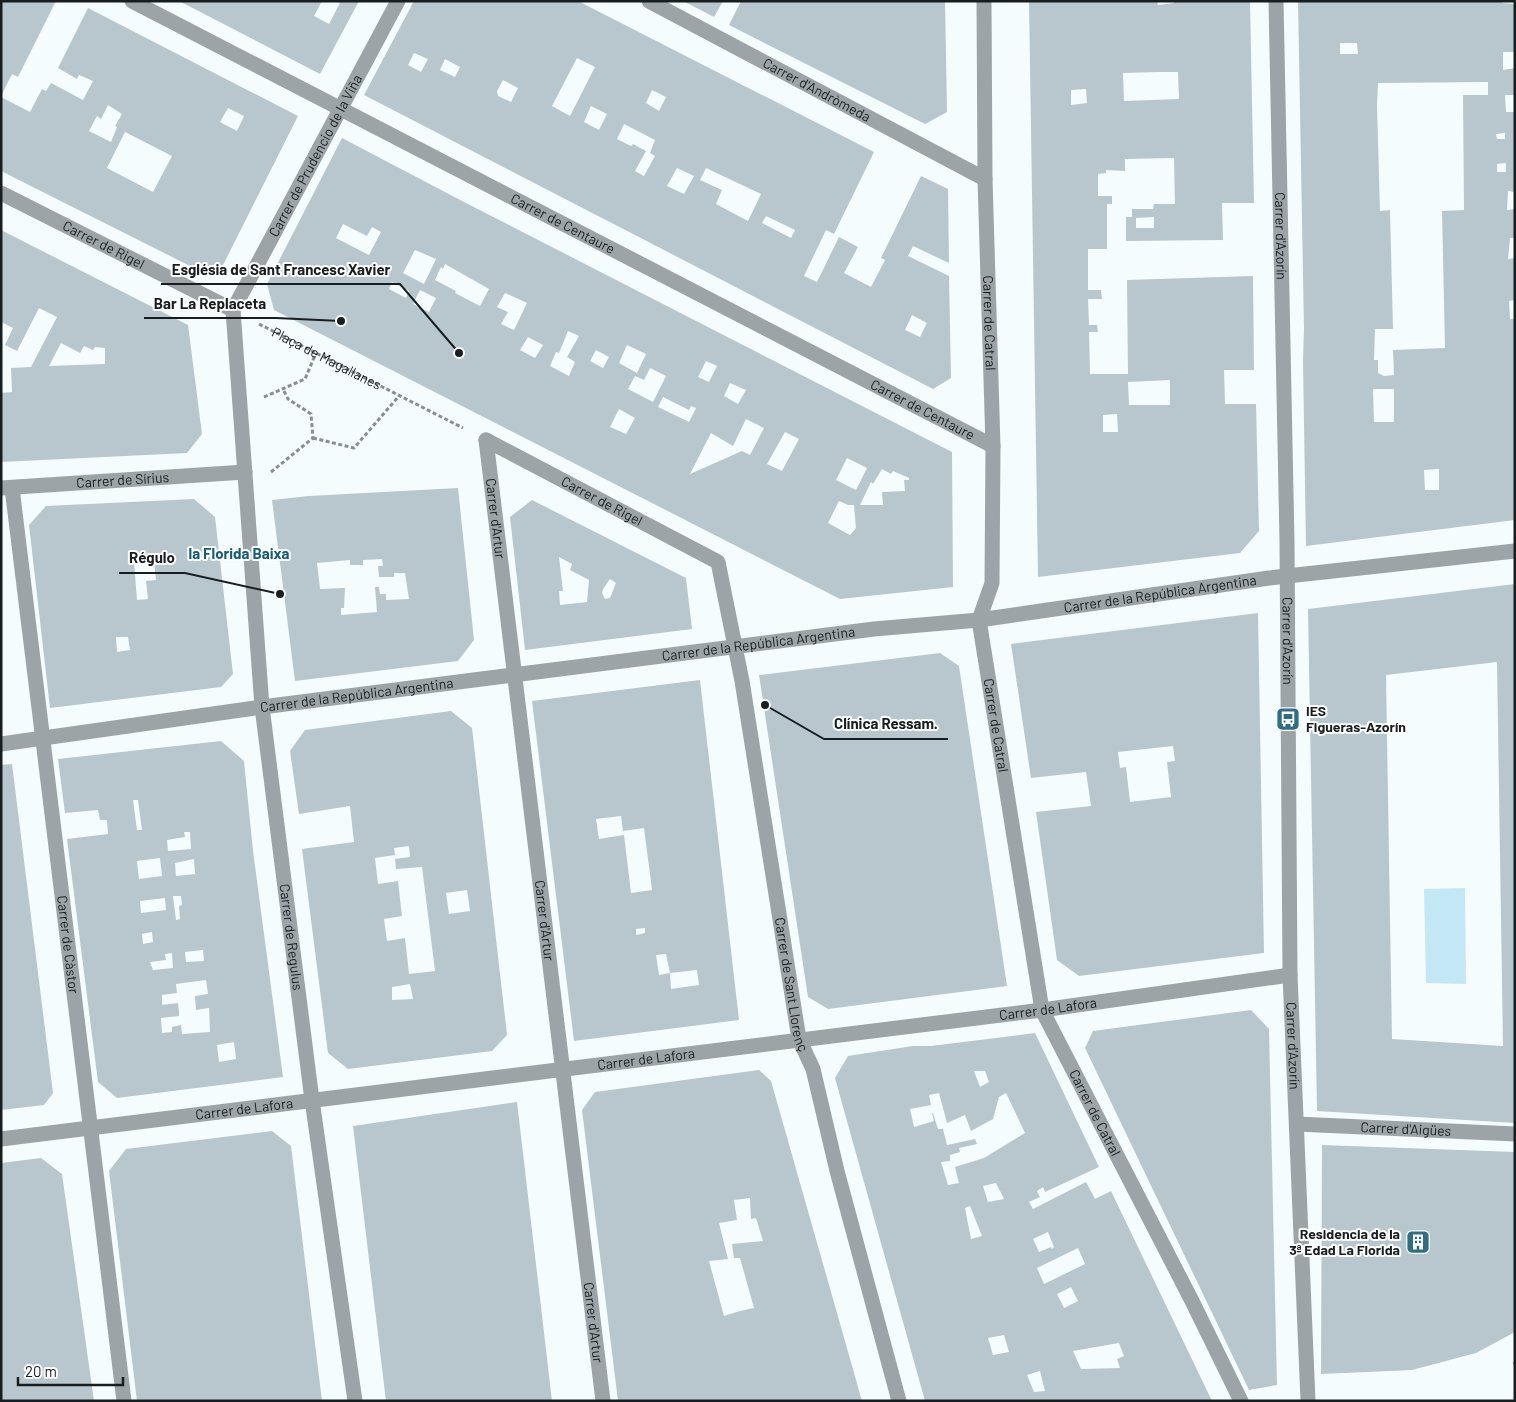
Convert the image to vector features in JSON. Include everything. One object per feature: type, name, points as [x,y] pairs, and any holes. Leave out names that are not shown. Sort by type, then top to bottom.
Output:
[{"type":"street","name":"Carrer de Centaure","points":[[132,1],[993,446]]},
{"type":"street","name":"Carrer de Prudencio de la Viña","points":[[233,310],[398,1]]},
{"type":"street","name":"Carrer d'Andròmeda","points":[[649,1],[985,179]]},
{"type":"street","name":"Carrer de Catral","points":[[984,1],[985,179],[993,446],[992,583],[979,620],[1042,1010],[1192,1301],[1241,1401]]},
{"type":"street","name":"Carrer d'Azorín","points":[[1276,1],[1287,531],[1290,975],[1308,1401]]},
{"type":"street","name":"Carrer de Rigel","points":[[1,193],[233,310]]},
{"type":"street","points":[[233,310],[245,472]]},
{"type":"street","name":"Carrer de Rigel","points":[[486,440],[718,562]]},
{"type":"street","name":"Carrer d'Artur","points":[[486,440],[603,1401]]},
{"type":"street","name":"Carrer de Sírius","points":[[7,488],[245,472]]},
{"type":"street","name":"Carrer de Regulus","points":[[245,472],[262,707],[312,1100],[355,1401]]},
{"type":"street","name":"Carrer de Càstor","points":[[7,488],[43,739],[124,1401]]},
{"type":"street","name":"Carrer de la República Argentina","points":[[1,744],[262,707],[874,629],[979,620],[1286,577],[1515,551]]},
{"type":"street","name":"Carrer de Sant Llorenç","points":[[718,562],[742,681],[799,1039],[813,1069],[837,1171],[899,1401]]},
{"type":"street","name":"Carrer de Lafora","points":[[1,1140],[1042,1010],[1290,975]]},
{"type":"street","name":"Carrer d'Aigües","points":[[1297,1124],[1515,1134]]},
{"type":"path","name":"Plaça de Magallanes","points":[[233,310],[486,440]]},
{"type":"path","points":[[240,407],[305,379],[316,353]]},
{"type":"path","points":[[283,389],[288,399],[311,414],[313,438]]},
{"type":"path","points":[[313,438],[354,448],[399,396]]},
{"type":"path","points":[[247,492],[313,438]]},
{"type":"water","points":[[1465,888],[1466,984],[1426,983],[1424,889]]},
{"type":"building","points":[[1,1],[56,1],[18,77],[12,74],[1,96]]},
{"type":"building","points":[[179,1],[322,1],[314,16],[329,24],[340,3],[336,1],[359,1],[320,74]]},
{"type":"building","points":[[414,1],[578,1],[874,152],[834,234],[826,230],[804,276],[817,282],[839,237],[858,247],[844,273],[871,287],[885,260],[881,258],[921,176],[948,189],[949,263],[913,246],[908,256],[949,276],[951,378],[933,389],[364,95]],"holes":[[[414,53],[428,59],[421,72],[408,65]],[[577,58],[595,67],[570,116],[552,106]],[[445,59],[460,67],[455,77],[440,70]],[[503,80],[518,88],[511,102],[498,96],[497,91]],[[652,90],[666,97],[659,111],[646,103]],[[591,106],[607,114],[599,130],[584,122]],[[624,124],[655,140],[650,153],[655,156],[644,176],[635,171],[646,151],[633,144],[631,146],[617,139]],[[677,168],[694,176],[684,194],[667,186]],[[706,168],[761,194],[748,221],[716,204],[722,190],[700,180]],[[766,216],[795,230],[791,238],[762,223]],[[912,315],[927,323],[920,337],[905,330]]]},
{"type":"building","points":[[683,1],[723,1],[714,17]]},
{"type":"building","points":[[741,1],[945,1],[947,112],[925,124],[729,25]]},
{"type":"building","points":[[1029,1],[1157,1],[1158,5],[1174,3],[1174,1],[1250,1],[1254,203],[1222,203],[1223,240],[1126,241],[1126,217],[1132,217],[1132,209],[1153,209],[1154,204],[1175,204],[1174,158],[1125,159],[1125,171],[1106,170],[1106,173],[1098,174],[1098,196],[1112,196],[1112,204],[1107,204],[1107,249],[1088,249],[1088,290],[1101,290],[1102,299],[1088,299],[1089,325],[1097,325],[1098,332],[1089,332],[1090,374],[1128,374],[1127,280],[1253,276],[1254,370],[1224,370],[1225,404],[1256,404],[1259,531],[1240,553],[1038,577]],"holes":[[[1178,72],[1179,99],[1124,101],[1123,73]],[[1086,89],[1087,103],[1071,105],[1071,90]],[[1154,217],[1154,228],[1136,228],[1136,218]],[[1170,380],[1170,405],[1129,405],[1128,382]],[[1117,414],[1118,432],[1103,432],[1103,415]]]},
{"type":"building","points":[[1298,1],[1502,1],[1502,3],[1515,4],[1515,52],[1503,52],[1503,70],[1515,68],[1515,95],[1505,95],[1506,112],[1515,112],[1515,192],[1508,191],[1507,210],[1515,209],[1515,238],[1510,238],[1508,259],[1515,258],[1515,300],[1509,301],[1510,319],[1515,319],[1515,520],[1306,546]],"holes":[[[1340,43],[1357,43],[1358,54],[1340,54]],[[1488,82],[1488,95],[1463,95],[1464,210],[1442,211],[1445,348],[1393,350],[1394,375],[1384,376],[1378,373],[1378,360],[1374,360],[1375,329],[1393,329],[1390,210],[1380,211],[1378,83]],[[1505,133],[1505,139],[1497,139],[1496,134]],[[1506,163],[1506,172],[1497,172],[1497,164]],[[1373,389],[1394,389],[1394,422],[1374,422]],[[1439,469],[1439,490],[1425,490],[1424,470]]]},
{"type":"building","points":[[88,8],[298,116],[223,265],[200,271],[1,171],[1,97],[30,112],[42,89],[46,91],[51,83],[83,100],[93,81],[79,75],[77,79],[58,68]],"holes":[[[108,105],[122,114],[115,126],[117,127],[111,142],[89,131],[97,116],[101,119]],[[228,108],[244,116],[237,131],[220,122]],[[125,132],[172,156],[153,192],[107,168]]]},
{"type":"building","points":[[342,138],[952,452],[953,587],[840,599],[274,310],[267,284]],"holes":[[[343,224],[367,236],[372,227],[381,232],[369,255],[336,238]],[[415,250],[436,259],[424,284],[403,273]],[[445,264],[489,289],[480,306],[435,280],[441,267],[443,269]],[[392,282],[409,291],[406,298],[389,289]],[[420,290],[436,298],[429,312],[413,304]],[[505,293],[527,303],[514,330],[501,324],[508,312],[497,307]],[[568,331],[579,336],[567,357],[575,362],[569,376],[550,366],[556,352],[559,353]],[[528,337],[543,345],[535,358],[520,350]],[[627,345],[646,354],[637,373],[619,363]],[[596,350],[609,357],[603,368],[590,361]],[[706,361],[717,366],[709,382],[698,377]],[[650,368],[666,376],[653,402],[628,389],[635,376],[644,380]],[[730,383],[746,390],[738,404],[724,396]],[[663,397],[689,410],[691,406],[696,408],[689,422],[658,407]],[[619,409],[635,418],[626,434],[610,427]],[[746,419],[764,428],[750,455],[742,451],[690,474],[711,433],[733,446]],[[785,432],[799,439],[782,471],[767,464]],[[847,458],[867,468],[856,490],[836,480]],[[882,469],[891,474],[893,471],[909,478],[909,480],[904,480],[905,491],[882,492],[883,505],[860,505],[871,482],[873,484]],[[839,501],[848,505],[854,505],[856,528],[850,535],[828,523]]]},
{"type":"building","points":[[1,230],[188,325],[202,434],[187,453],[1,462],[1,393],[12,392],[11,368],[31,367],[57,317],[39,308],[17,351],[5,345],[13,328],[1,322]],"holes":[[[61,343],[80,353],[84,346],[93,350],[95,347],[105,348],[105,364],[49,366]]]},
{"type":"building","points":[[458,488],[474,640],[458,661],[295,681],[272,500],[309,496]],"holes":[[[382,559],[383,566],[378,566],[379,577],[394,577],[394,573],[405,573],[409,599],[386,600],[386,594],[380,594],[379,587],[375,587],[377,612],[341,615],[341,608],[344,608],[345,588],[320,589],[317,563],[350,560],[350,565],[363,565],[363,560]]]},
{"type":"building","points":[[194,499],[215,517],[233,674],[221,687],[50,708],[29,525],[46,506]],"holes":[[[134,562],[154,562],[156,580],[146,581],[148,599],[137,600]],[[116,637],[128,637],[130,650],[117,652]]]},
{"type":"building","points":[[532,500],[686,578],[692,629],[525,650],[510,517]],"holes":[[[559,557],[572,564],[570,570],[589,580],[587,602],[560,605],[559,591],[563,591]],[[610,579],[616,583],[610,598],[605,599],[602,593]]]},
{"type":"building","points":[[1515,584],[1515,1123],[1317,1111],[1308,609]],"holes":[[[1497,662],[1503,1046],[1392,1039],[1386,675]]]},
{"type":"building","points":[[1258,613],[1264,953],[1079,976],[1057,960],[1036,812],[1091,806],[1086,772],[1031,778],[1011,644]],"holes":[[[1173,746],[1175,761],[1167,762],[1171,797],[1130,802],[1126,767],[1120,768],[1118,752]]]},
{"type":"building","points":[[940,653],[959,666],[1007,986],[828,1009],[808,997],[759,675]]},
{"type":"building","points":[[700,680],[739,1020],[574,1041],[532,701]],"holes":[[[621,816],[623,831],[644,828],[652,890],[631,893],[624,835],[599,839],[596,819]],[[645,928],[645,933],[636,935],[636,929]],[[666,954],[670,973],[659,975],[656,955]],[[697,970],[699,985],[671,989],[670,973]]]},
{"type":"building","points":[[451,711],[472,728],[507,1035],[492,1051],[348,1069],[328,1053],[302,849],[354,842],[350,806],[299,814],[290,751],[305,730]],"holes":[[[409,846],[410,857],[395,859],[396,869],[422,867],[435,971],[409,974],[405,938],[387,941],[384,919],[402,916],[398,881],[378,884],[375,858],[395,855],[394,848]],[[467,890],[470,911],[449,914],[446,893]],[[410,984],[413,999],[392,1000],[392,987]]]},
{"type":"building","points":[[221,741],[244,761],[253,851],[283,1077],[117,1098],[98,1082],[67,839],[108,834],[107,820],[100,820],[98,810],[65,813],[58,759]],"holes":[[[133,800],[138,800],[142,830],[137,830]],[[184,832],[190,832],[191,849],[168,851],[167,840],[185,837]],[[160,858],[162,876],[139,879],[137,861]],[[194,859],[195,874],[176,876],[175,863]],[[173,896],[181,896],[182,905],[179,906],[180,919],[176,920]],[[165,898],[166,910],[141,913],[140,901]],[[152,932],[153,942],[143,944],[142,934]],[[203,950],[204,961],[186,962],[185,952]],[[172,953],[173,968],[153,970],[150,962],[166,960],[165,954]],[[206,980],[208,994],[195,996],[196,1010],[209,1008],[210,1032],[182,1034],[181,1025],[172,1027],[172,1032],[162,1033],[161,1018],[179,1016],[178,1003],[162,1005],[162,995],[177,993],[176,984]],[[234,1042],[236,1059],[219,1062],[217,1045]]]},
{"type":"building","points":[[12,764],[53,1093],[44,1105],[1,1110],[1,765]]},
{"type":"building","points":[[1251,1010],[1269,1029],[1277,1385],[1249,1390],[1085,1048],[1093,1031]]},
{"type":"building","points":[[1035,1033],[1099,1167],[1045,1192],[1043,1187],[1037,1191],[1040,1197],[1029,1202],[1033,1209],[1086,1182],[1095,1199],[1111,1191],[1212,1401],[925,1401],[835,1078],[848,1056],[913,1046],[931,1046]],"holes":[[[974,1071],[985,1071],[989,1082],[980,1087]],[[939,1093],[947,1123],[965,1115],[971,1131],[993,1119],[999,1097],[1006,1093],[1025,1133],[984,1158],[955,1167],[959,1183],[948,1185],[941,1162],[950,1161],[950,1155],[960,1152],[959,1148],[977,1144],[975,1139],[947,1145],[943,1129],[938,1129],[933,1113],[934,1121],[914,1127],[910,1109],[931,1105],[929,1095]],[[996,1183],[1004,1199],[988,1202],[983,1186]],[[970,1206],[982,1236],[971,1239],[965,1208]],[[1048,1232],[1054,1247],[1052,1249],[1051,1247],[1039,1252],[1033,1239]],[[1078,1248],[1085,1264],[1044,1284],[1037,1268]],[[1071,1287],[1078,1301],[1064,1308],[1057,1294]],[[1004,1335],[1009,1352],[993,1355],[988,1338]],[[1119,1343],[1124,1356],[1117,1359],[1120,1368],[1081,1369],[1073,1351]],[[1040,1371],[1045,1391],[1034,1392],[1027,1375]]]},
{"type":"building","points":[[759,1070],[771,1081],[862,1401],[618,1401],[582,1110],[595,1092]],"holes":[[[750,1198],[751,1219],[756,1218],[763,1241],[732,1244],[734,1258],[740,1258],[754,1308],[724,1316],[709,1261],[728,1259],[719,1223],[737,1220],[734,1200]]]},
{"type":"building","points":[[517,1102],[552,1401],[386,1401],[353,1126]]},
{"type":"building","points":[[272,1131],[291,1146],[322,1401],[137,1401],[109,1171],[126,1149]]},
{"type":"building","name":"Residencia de la 3ª Edad La Florida","points":[[1322,1145],[1515,1152],[1515,1332],[1476,1353],[1412,1370],[1321,1374]]},
{"type":"building","points":[[41,1158],[62,1174],[94,1401],[1,1401],[1,1163]]},
{"type":"place","name":"Bar La Replaceta","points":[[341,321]]},
{"type":"place","name":"Església de Sant Francesc Xavier","points":[[459,353]]},
{"type":"place","name":"Régulo","points":[[280,594]]},
{"type":"place","name":"Clínica Ressam.","points":[[765,705]]},
{"type":"place","name":"IES Figueras-Azorín","points":[[1288,719]]},
{"type":"place","name":"Residencia de la 3ª Edad La Florida","points":[[1418,1242]]},
{"type":"district","name":"la Florida Baixa","points":[[239,554]]}]
